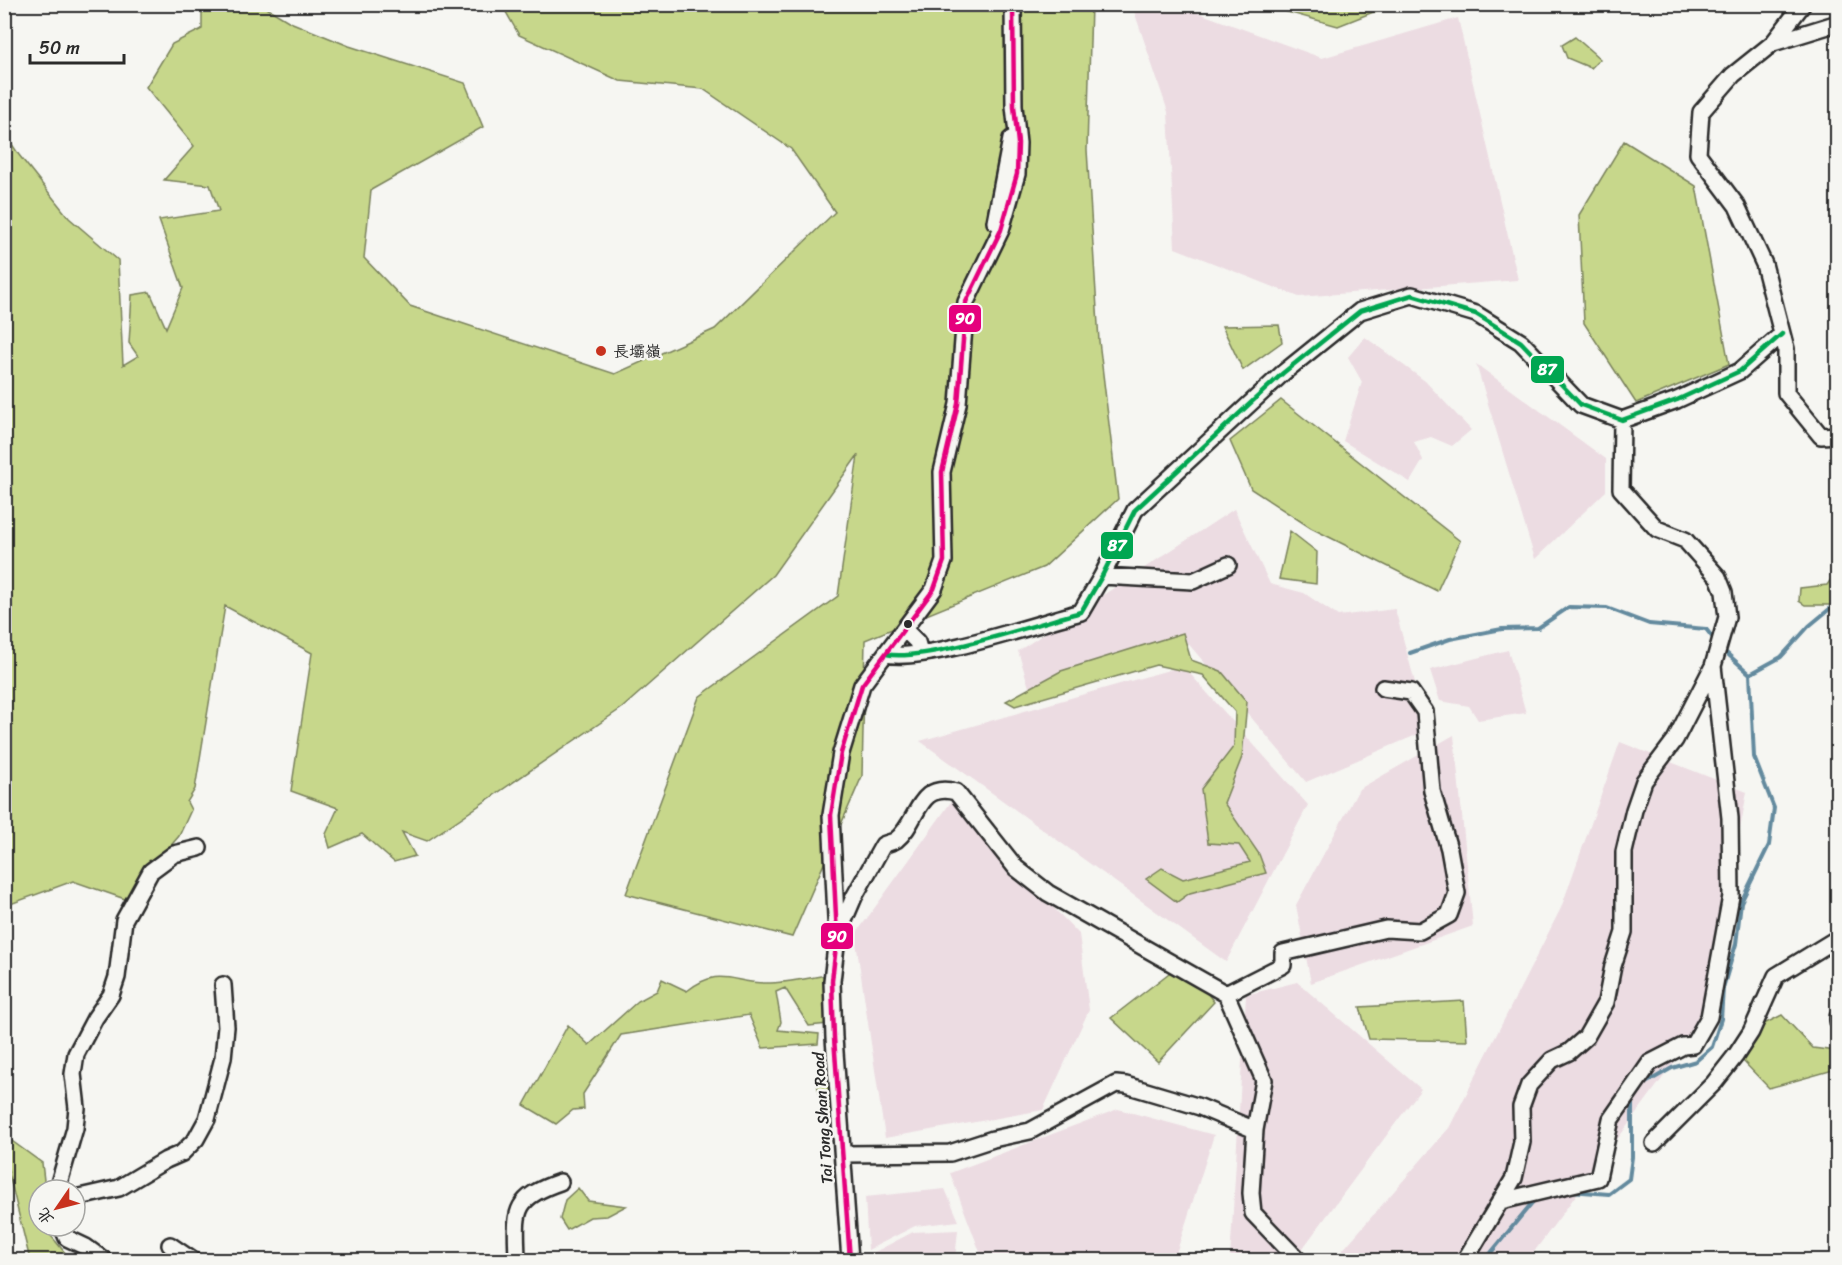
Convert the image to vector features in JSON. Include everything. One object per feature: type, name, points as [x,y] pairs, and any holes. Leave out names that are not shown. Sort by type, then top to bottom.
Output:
[{"type":"street","name":"Tai Tong Shan Road","points":[[850,1260],[832,981],[837,937],[831,815],[841,753],[862,686],[934,589],[944,561],[942,472],[958,404],[966,302],[990,254],[1015,113],[1013,4]]},
{"type":"street","points":[[1803,4],[1773,43],[1733,75],[1701,112],[1698,154],[1737,206],[1764,264],[1786,349],[1786,393],[1821,436],[1838,435]]},
{"type":"street","points":[[1773,43],[1838,23]]},
{"type":"street","points":[[886,654],[893,656],[964,644],[1081,612],[1102,576],[1134,510],[1283,373],[1360,311],[1412,295],[1476,314],[1521,342],[1581,405],[1622,420],[1677,400],[1740,371],[1782,334]]},
{"type":"street","points":[[1465,1260],[1514,1178],[1522,1142],[1521,1107],[1529,1085],[1552,1060],[1569,1052],[1586,1037],[1606,1002],[1613,966],[1624,932],[1624,852],[1634,810],[1644,781],[1675,740],[1713,666],[1727,617],[1724,591],[1718,577],[1685,540],[1658,529],[1621,489],[1622,420]]},
{"type":"street","points":[[1102,576],[1193,581],[1228,565]]},
{"type":"street","points":[[904,629],[917,642],[920,652]]},
{"type":"street","points":[[1501,1201],[1598,1178],[1611,1119],[1650,1063],[1683,1046],[1693,1045],[1709,1017],[1731,896],[1730,818],[1713,666]]},
{"type":"street","points":[[1226,994],[1284,965],[1283,953],[1386,929],[1420,930],[1449,915],[1456,894],[1449,849],[1432,790],[1425,712],[1411,692],[1383,688]]},
{"type":"street","points":[[837,937],[854,897],[883,845],[896,840],[928,794],[943,788],[956,792],[1017,868],[1048,893],[1226,994],[1264,1080],[1255,1130],[1251,1193],[1253,1213],[1298,1260]]},
{"type":"street","points":[[60,1178],[75,1128],[77,1108],[73,1074],[76,1054],[111,994],[117,977],[124,920],[151,871],[174,854],[199,848]]},
{"type":"street","points":[[1654,1143],[1714,1083],[1736,1054],[1751,1032],[1776,976],[1838,938]]},
{"type":"street","points":[[87,1195],[119,1188],[182,1153],[196,1139],[207,1119],[223,1058],[226,1027],[223,985]]},
{"type":"street","points":[[844,1154],[950,1153],[993,1139],[1030,1131],[1116,1084],[1200,1107],[1255,1130]]},
{"type":"street","points":[[517,1260],[516,1228],[519,1209],[534,1191],[560,1182]]},
{"type":"street","points":[[67,1238],[86,1247],[104,1260]]},
{"type":"street","points":[[170,1245],[192,1260]]},
{"type":"shaded area","points":[[1132,5],[1177,5],[1322,58],[1458,18],[1518,280],[1299,297],[1175,248],[1168,112]]},
{"type":"shaded area","points":[[1365,337],[1425,381],[1471,430],[1452,446],[1431,437],[1414,442],[1423,460],[1410,482],[1343,441],[1362,382],[1348,357]]},
{"type":"shaded area","points":[[1476,364],[1606,459],[1606,491],[1535,559]]},
{"type":"shaded area","points":[[1234,509],[1270,584],[1304,593],[1338,616],[1395,609],[1428,730],[1306,782],[1186,641],[1031,694],[1018,651]]},
{"type":"shaded area","points":[[1508,650],[1526,713],[1478,720],[1469,706],[1440,701],[1430,670]]},
{"type":"shaded area","points":[[1183,666],[1308,805],[1226,962],[920,741]]},
{"type":"shaded area","points":[[1454,735],[1473,926],[1311,983],[1296,905],[1359,789]]},
{"type":"shaded area","points":[[1620,742],[1747,792],[1704,1022],[1528,1260],[1334,1260],[1449,1128],[1561,908]]},
{"type":"shaded area","points":[[951,802],[1079,934],[1089,1010],[1043,1110],[885,1138],[855,935]]},
{"type":"shaded area","points":[[1297,982],[1421,1089],[1294,1260],[1230,1260],[1246,995]]},
{"type":"shaded area","points":[[1118,1109],[1214,1135],[1174,1260],[983,1260],[950,1173]]},
{"type":"shaded area","points":[[945,1189],[959,1221],[915,1226],[868,1250],[865,1197]]},
{"type":"shaded area","points":[[958,1230],[955,1260],[872,1260],[871,1254],[913,1232]]},
{"type":"green space","points":[[202,5],[262,5],[290,22],[349,46],[465,83],[483,127],[371,190],[364,258],[410,306],[615,374],[715,329],[835,212],[791,149],[703,89],[620,81],[519,35],[502,5],[1091,5],[1087,150],[1099,341],[1118,499],[1044,567],[865,640],[862,776],[792,937],[626,894],[699,697],[838,596],[858,455],[773,575],[622,708],[427,841],[402,832],[415,856],[394,862],[362,834],[330,848],[326,834],[338,808],[291,791],[312,653],[225,606],[195,789],[187,802],[191,810],[179,836],[125,899],[73,881],[5,906],[4,132],[19,155],[69,218],[118,260],[123,365],[138,356],[129,343],[132,295],[150,292],[166,328],[183,288],[159,220],[219,211],[210,185],[164,180],[194,146],[146,87],[172,44],[202,29]]},
{"type":"green space","points":[[1262,5],[1391,5],[1338,26]]},
{"type":"green space","points":[[1575,37],[1600,59],[1591,68],[1567,58],[1562,45]]},
{"type":"green space","points":[[1624,141],[1696,186],[1729,364],[1636,403],[1584,323],[1579,215]]},
{"type":"green space","points":[[1279,325],[1282,342],[1243,370],[1222,326]]},
{"type":"green space","points":[[1281,400],[1460,541],[1437,591],[1311,528],[1251,489],[1230,441]]},
{"type":"green space","points":[[1290,531],[1317,552],[1316,584],[1279,579]]},
{"type":"green space","points":[[1837,571],[1837,605],[1805,605],[1799,601],[1800,588],[1827,585]]},
{"type":"green space","points":[[1183,633],[1191,660],[1221,671],[1247,702],[1242,757],[1224,803],[1259,854],[1266,873],[1190,893],[1177,902],[1146,879],[1162,868],[1183,879],[1250,862],[1239,845],[1208,843],[1201,789],[1234,746],[1235,712],[1203,675],[1156,665],[1015,706],[1006,701],[1061,671]]},
{"type":"green space","points":[[1173,970],[1198,981],[1214,1002],[1158,1062],[1111,1018]]},
{"type":"green space","points":[[828,975],[824,1002],[828,1024],[809,1026],[785,988],[776,992],[781,1022],[778,1030],[819,1034],[818,1044],[763,1048],[749,1015],[621,1035],[583,1094],[584,1109],[573,1110],[556,1124],[524,1105],[568,1025],[589,1045],[638,1001],[657,991],[662,979],[687,991],[699,983],[718,977],[767,983]]},
{"type":"green space","points":[[1464,1001],[1467,1041],[1369,1039],[1360,1007]]},
{"type":"green space","points":[[1782,1015],[1813,1048],[1835,1051],[1837,1069],[1769,1088],[1742,1060],[1764,1024]]},
{"type":"green space","points":[[823,1058],[835,1082],[833,1122],[821,1099],[817,1083],[817,1074]]},
{"type":"green space","points":[[5,1136],[42,1163],[44,1178],[27,1178],[27,1238],[53,1238],[71,1260],[30,1260],[5,1158]]},
{"type":"green space","points":[[578,1188],[588,1201],[626,1206],[607,1216],[590,1217],[567,1230],[560,1219],[565,1200]]},
{"type":"waterway","points":[[1750,674],[1781,657],[1809,626],[1838,602]]},
{"type":"waterway","points":[[1410,653],[1450,639],[1502,629],[1538,628],[1569,607],[1607,608],[1649,624],[1706,629],[1716,642]]},
{"type":"waterway","points":[[1644,1084],[1672,1068],[1696,1061],[1712,1047],[1721,1019],[1723,988],[1736,944],[1741,902],[1769,845],[1774,808],[1754,757],[1750,674],[1723,650]]},
{"type":"waterway","points":[[1570,1191],[1609,1194],[1629,1179],[1632,1157],[1632,1098]]},
{"type":"waterway","points":[[1485,1260],[1536,1198]]},
{"type":"transit line","name":"90","points":[[850,1260],[834,1038],[832,981],[837,937],[831,815],[841,753],[862,685],[934,589],[944,561],[942,472],[958,404],[966,302],[1001,230],[1017,174],[1013,4]]},
{"type":"transit line","name":"87","points":[[886,654],[926,653],[953,648],[1081,612],[1135,510],[1283,373],[1360,311],[1412,295],[1476,314],[1521,342],[1581,405],[1622,420],[1677,400],[1740,371],[1782,334]]},
{"type":"place","name":"長壩嶺","points":[[601,351]]}]
